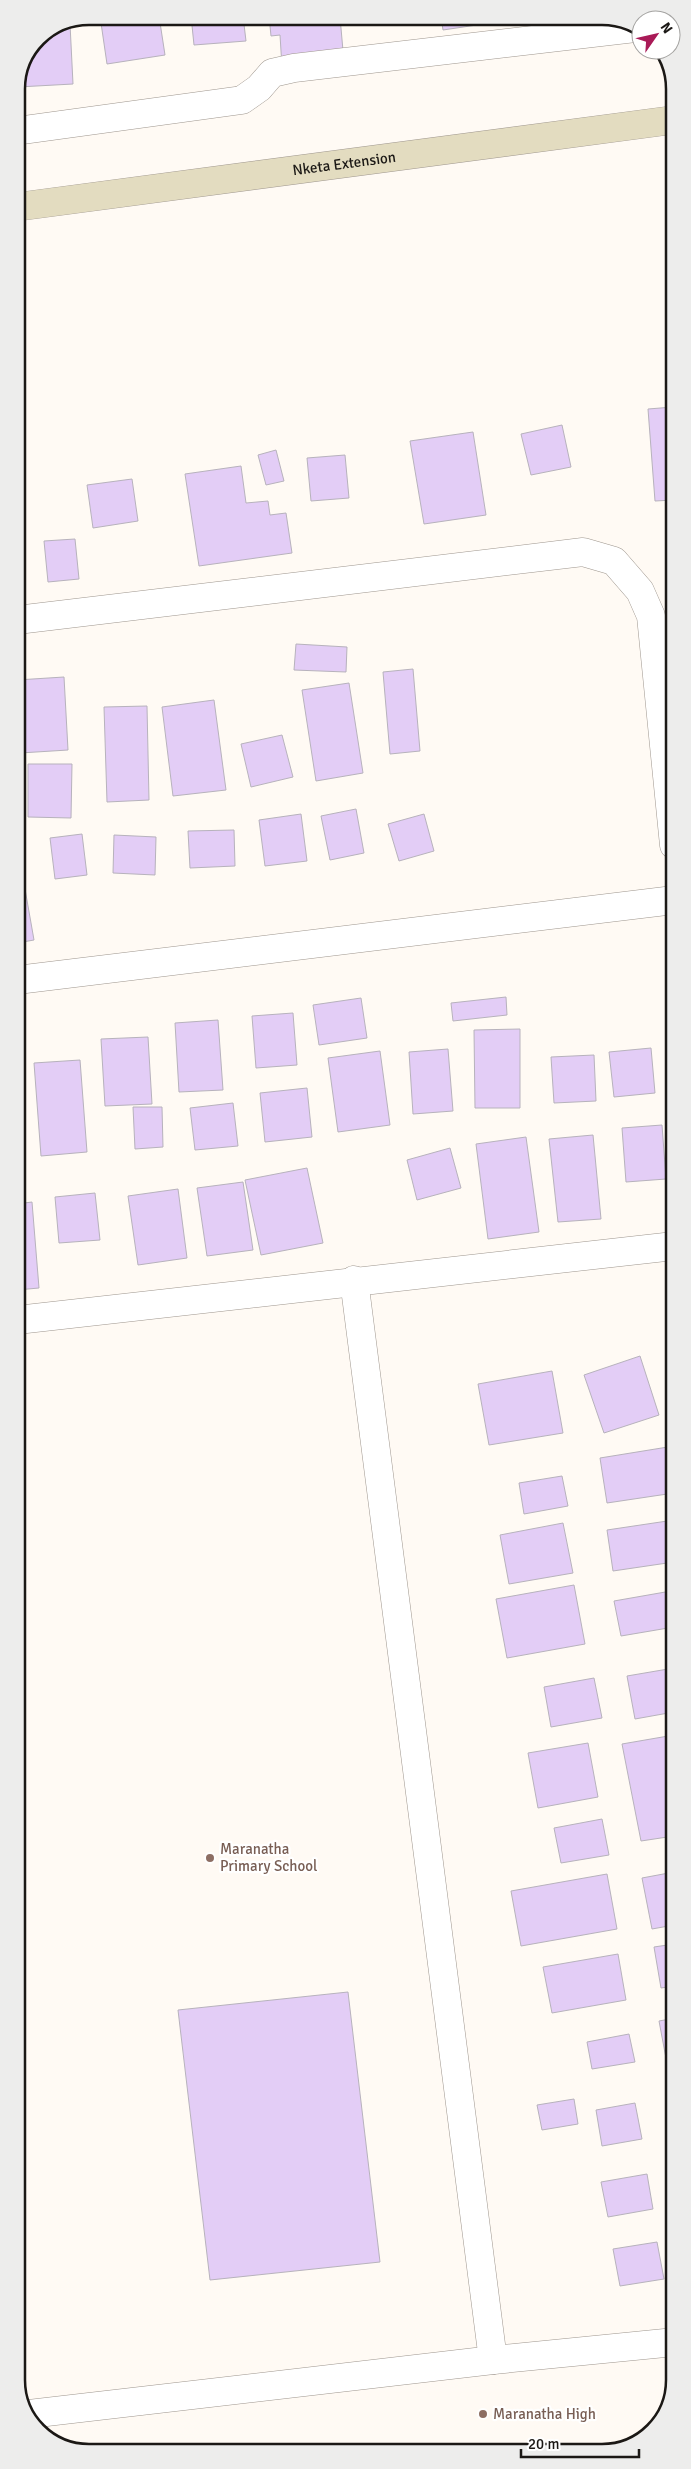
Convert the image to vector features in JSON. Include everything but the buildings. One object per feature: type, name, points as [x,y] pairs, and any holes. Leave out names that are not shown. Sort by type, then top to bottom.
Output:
[{"type":"street","points":[[25,130],[242,100],[259,88],[272,74],[294,68],[624,29]]},
{"type":"street","name":"Nketa Extension","points":[[25,206],[666,121]]},
{"type":"street","points":[[25,619],[583,552],[614,561],[640,591],[651,616],[666,765]]},
{"type":"street","points":[[25,979],[666,901]]},
{"type":"street","points":[[25,1319],[354,1280],[666,1247]]},
{"type":"street","points":[[354,1280],[492,2360]]},
{"type":"street","points":[[35,2413],[492,2360],[666,2343]]},
{"type":"place","name":"Maranatha Primary School","points":[[210,1858]]},
{"type":"place","name":"Maranatha High","points":[[483,2414]]}]
